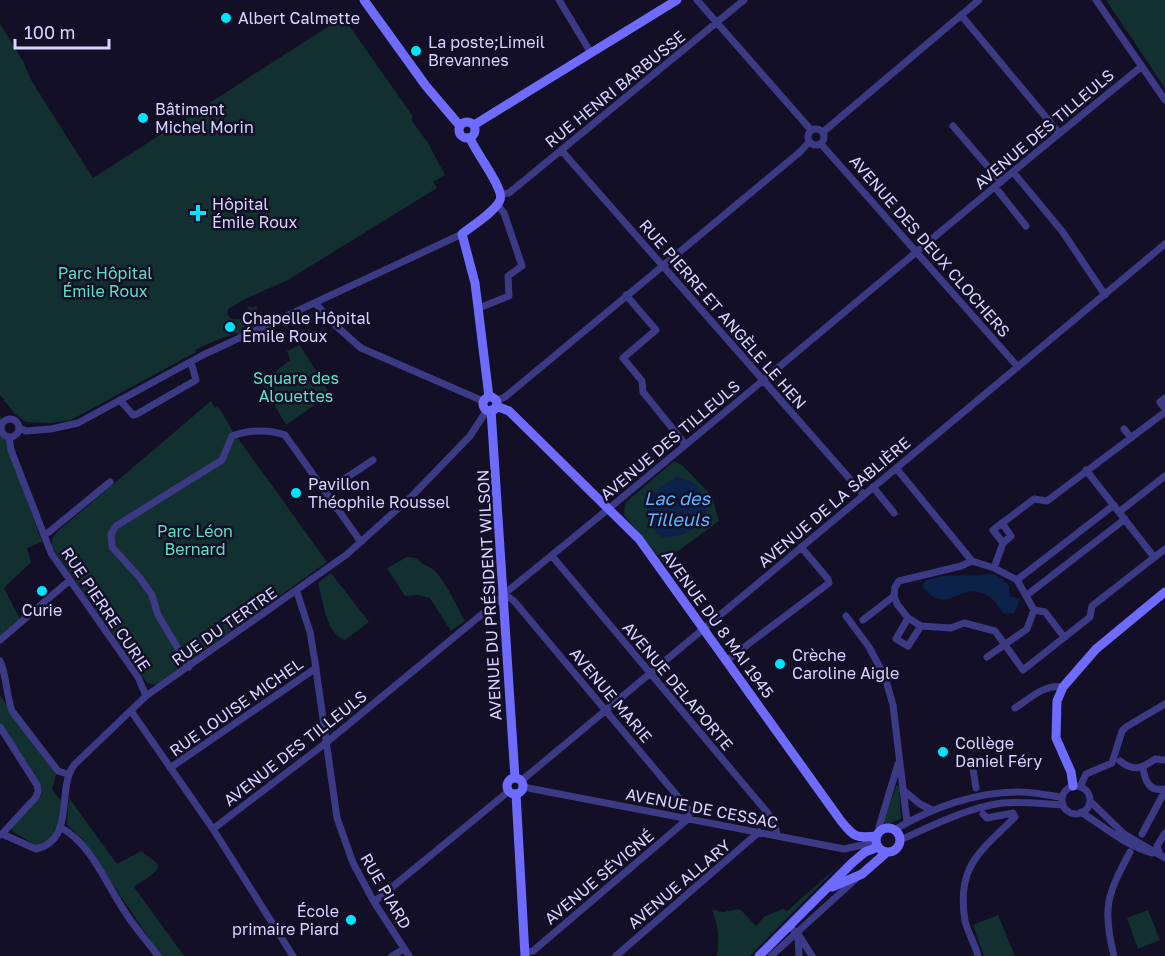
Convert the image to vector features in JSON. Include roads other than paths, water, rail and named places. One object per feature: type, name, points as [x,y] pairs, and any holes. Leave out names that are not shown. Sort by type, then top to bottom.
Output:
[{"type":"street","points":[[559,0],[591,53]]},
{"type":"street","points":[[474,125],[677,0]]},
{"type":"street","points":[[697,0],[811,130]]},
{"type":"street","name":"RUE HENRI BARBUSSE","points":[[499,199],[744,0]]},
{"type":"street","points":[[823,132],[980,0]]},
{"type":"street","points":[[1096,0],[1165,100]]},
{"type":"street","points":[[369,2],[426,86],[460,126],[460,135],[470,138]]},
{"type":"street","points":[[961,15],[1059,133]]},
{"type":"street","name":"AVENUE DES TILLEULS","points":[[213,829],[327,742],[1141,66]]},
{"type":"street","points":[[460,126],[466,122],[474,125]]},
{"type":"street","points":[[470,138],[475,132],[474,125]]},
{"type":"street","points":[[953,126],[1001,182]]},
{"type":"street","points":[[316,304],[361,348],[490,404],[505,397],[800,152],[809,142],[808,137],[811,130],[816,128],[823,132]]},
{"type":"street","points":[[809,142],[813,145],[821,144],[824,140],[823,132]]},
{"type":"street","points":[[470,138],[481,161],[500,189],[499,199],[522,266],[508,276],[509,296],[479,308]]},
{"type":"street","name":"AVENUE DES DEUX CLOCHERS","points":[[821,144],[1017,367]]},
{"type":"street","name":"RUE PIERRE ET ANGÈLE LE HEN","points":[[561,150],[864,495]]},
{"type":"street","points":[[1013,172],[1062,231],[1105,295]]},
{"type":"street","points":[[994,187],[1026,226]]},
{"type":"street","points":[[19,428],[17,434],[9,437],[2,432],[2,419],[15,420],[19,428],[26,431],[65,427],[78,423],[191,362],[462,234],[499,199]]},
{"type":"street","name":"AVENUE DU PRÉSIDENT WILSON","points":[[462,234],[475,283],[490,404],[517,786],[525,954]]},
{"type":"street","name":"AVENUE DE LA SABLIÈRE","points":[[374,902],[517,786],[1165,244]]},
{"type":"street","points":[[626,295],[662,337]]},
{"type":"street","points":[[622,358],[656,330]]},
{"type":"street","points":[[617,352],[642,381],[643,392],[685,444]]},
{"type":"street","points":[[120,400],[133,415],[137,414],[196,380],[191,362]]},
{"type":"street","points":[[994,568],[1003,543],[993,530],[1034,499],[1047,501],[1131,438],[1165,410],[1160,402],[1165,398]]},
{"type":"street","name":"AVENUE DU 8 MAI 1945","points":[[490,404],[509,411],[639,539],[852,834],[858,838],[878,839]]},
{"type":"street","name":"RUE DU TERTRE","points":[[67,774],[146,696],[297,592],[361,542],[412,496],[470,436],[490,404]]},
{"type":"street","points":[[1124,429],[1131,438]]},
{"type":"street","points":[[189,667],[158,615],[152,595],[112,547],[111,534],[116,526],[222,460],[232,436],[246,431],[285,435],[361,542]]},
{"type":"street","name":"RUE PIERRE CURIE","points":[[9,437],[11,450],[51,553],[138,677],[146,696]]},
{"type":"street","points":[[326,492],[373,460]]},
{"type":"street","points":[[896,468],[972,561],[994,568],[1017,580],[1027,595],[1034,610],[1027,629],[987,657]]},
{"type":"street","points":[[1086,470],[1154,557]]},
{"type":"street","points":[[1119,512],[1165,476]]},
{"type":"street","points":[[44,535],[110,482]]},
{"type":"street","points":[[873,487],[894,513]]},
{"type":"street","points":[[1017,580],[1114,505]]},
{"type":"street","points":[[1027,595],[1125,519]]},
{"type":"street","points":[[726,661],[829,583],[801,547]]},
{"type":"street","points":[[972,561],[961,566],[899,581],[895,587],[894,596],[897,604],[908,618],[921,626],[951,628],[964,623],[995,631],[1023,670],[1090,616],[1092,606],[1165,549]]},
{"type":"street","name":"AVENUE DELAPORTE","points":[[552,555],[771,817],[777,836]]},
{"type":"street","points":[[0,640],[70,580]]},
{"type":"street","points":[[1162,857],[1124,834],[1090,801],[1088,792],[1077,786],[1063,759],[1056,738],[1057,701],[1063,687],[1096,649],[1165,591]]},
{"type":"street","name":"RUE PIARD","points":[[297,592],[310,632],[337,818],[353,864],[374,902],[409,956]]},
{"type":"street","name":"AVENUE MARIE","points":[[504,594],[518,606],[607,710],[689,810],[689,818]]},
{"type":"street","points":[[863,620],[894,596]]},
{"type":"street","points":[[1034,610],[1045,612],[1064,637]]},
{"type":"street","points":[[846,616],[869,647],[885,677],[893,705],[907,822]]},
{"type":"street","points":[[908,618],[896,639],[908,646],[921,626]]},
{"type":"street","points":[[0,660],[12,711],[58,771],[67,774],[60,827],[50,845],[36,849],[1,835],[36,798],[38,791],[0,727]]},
{"type":"street","name":"RUE LOUISE MICHEL","points":[[170,768],[316,668]]},
{"type":"street","points":[[1015,708],[1045,689],[1055,685],[1063,687]]},
{"type":"street","points":[[1162,857],[1133,846],[1081,813],[1069,812],[1063,801],[1066,790],[1077,786],[1086,774],[1112,763],[1125,727],[1165,704]]},
{"type":"street","points":[[131,711],[213,829],[293,956]]},
{"type":"street","points":[[1120,761],[1135,769],[1143,768],[1155,759],[1165,760]]},
{"type":"street","points":[[888,852],[878,839],[879,827],[899,762]]},
{"type":"street","points":[[972,763],[976,788]]},
{"type":"street","points":[[1142,834],[1165,790],[1150,787],[1145,781],[1143,768]]},
{"type":"street","points":[[1071,772],[1086,774]]},
{"type":"street","name":"AVENUE DE CESSAC","points":[[517,786],[844,849],[878,839]]},
{"type":"street","points":[[903,790],[920,804],[932,810]]},
{"type":"street","points":[[759,956],[886,829],[894,830],[932,810],[984,795],[1019,792],[1063,801]]},
{"type":"street","points":[[771,956],[862,874],[888,852],[895,850],[900,840],[975,808],[1001,803],[1063,801]]},
{"type":"street","points":[[1081,813],[1090,801]]},
{"type":"street","points":[[978,956],[965,921],[963,896],[965,878],[978,854],[1015,818],[1013,813],[987,819],[983,814]]},
{"type":"street","name":"AVENUE SÉVIGNÉ","points":[[525,954],[533,951],[689,818]]},
{"type":"street","points":[[60,827],[74,835],[84,846],[127,915],[158,956]]},
{"type":"street","points":[[894,830],[900,840]]},
{"type":"street","name":"AVENUE ALLARY","points":[[616,956],[759,832]]},
{"type":"street","points":[[1162,857],[1157,846],[1165,833]]},
{"type":"street","points":[[1114,956],[1108,927],[1108,903],[1117,877],[1130,852]]},
{"type":"street","points":[[825,890],[862,874]]},
{"type":"street","points":[[789,926],[798,934],[812,956]]},
{"type":"street","points":[[798,934],[799,956]]},
{"type":"street","points":[[392,956],[404,949]]},
{"type":"water","name":"Lac des Tilleuls","points":[[676,477],[690,481],[698,487],[707,510],[694,529],[664,538],[653,529],[646,505],[652,494]]},
{"type":"water","points":[[987,574],[1002,579],[1009,586],[1010,596],[1020,599],[1014,613],[1005,614],[991,598],[978,592],[939,599],[922,586],[925,581],[933,578]]},
{"type":"place","name":"Albert Calmette","points":[[226,18]]},
{"type":"place","name":"La poste;Limeil Brevannes","points":[[416,51]]},
{"type":"place","name":"Bâtiment Michel Morin","points":[[143,118]]},
{"type":"place","name":"Hôpital Émile Roux","points":[[198,213]]},
{"type":"place","name":"Chapelle Hôpital Émile Roux","points":[[230,327]]},
{"type":"place","name":"Pavillon Théophile Roussel","points":[[296,493]]},
{"type":"place","name":"Curie","points":[[42,591]]},
{"type":"place","name":"Crèche Caroline Aigle","points":[[780,664]]},
{"type":"place","name":"Collège Daniel Féry","points":[[943,752]]},
{"type":"place","name":"École primaire Piard","points":[[351,920]]},
{"type":"park label","name":"Parc Hôpital Émile Roux","points":[[105,282]]},
{"type":"park label","name":"Square des Alouettes","points":[[296,387]]},
{"type":"park label","name":"Parc Léon Bernard","points":[[195,540]]}]
